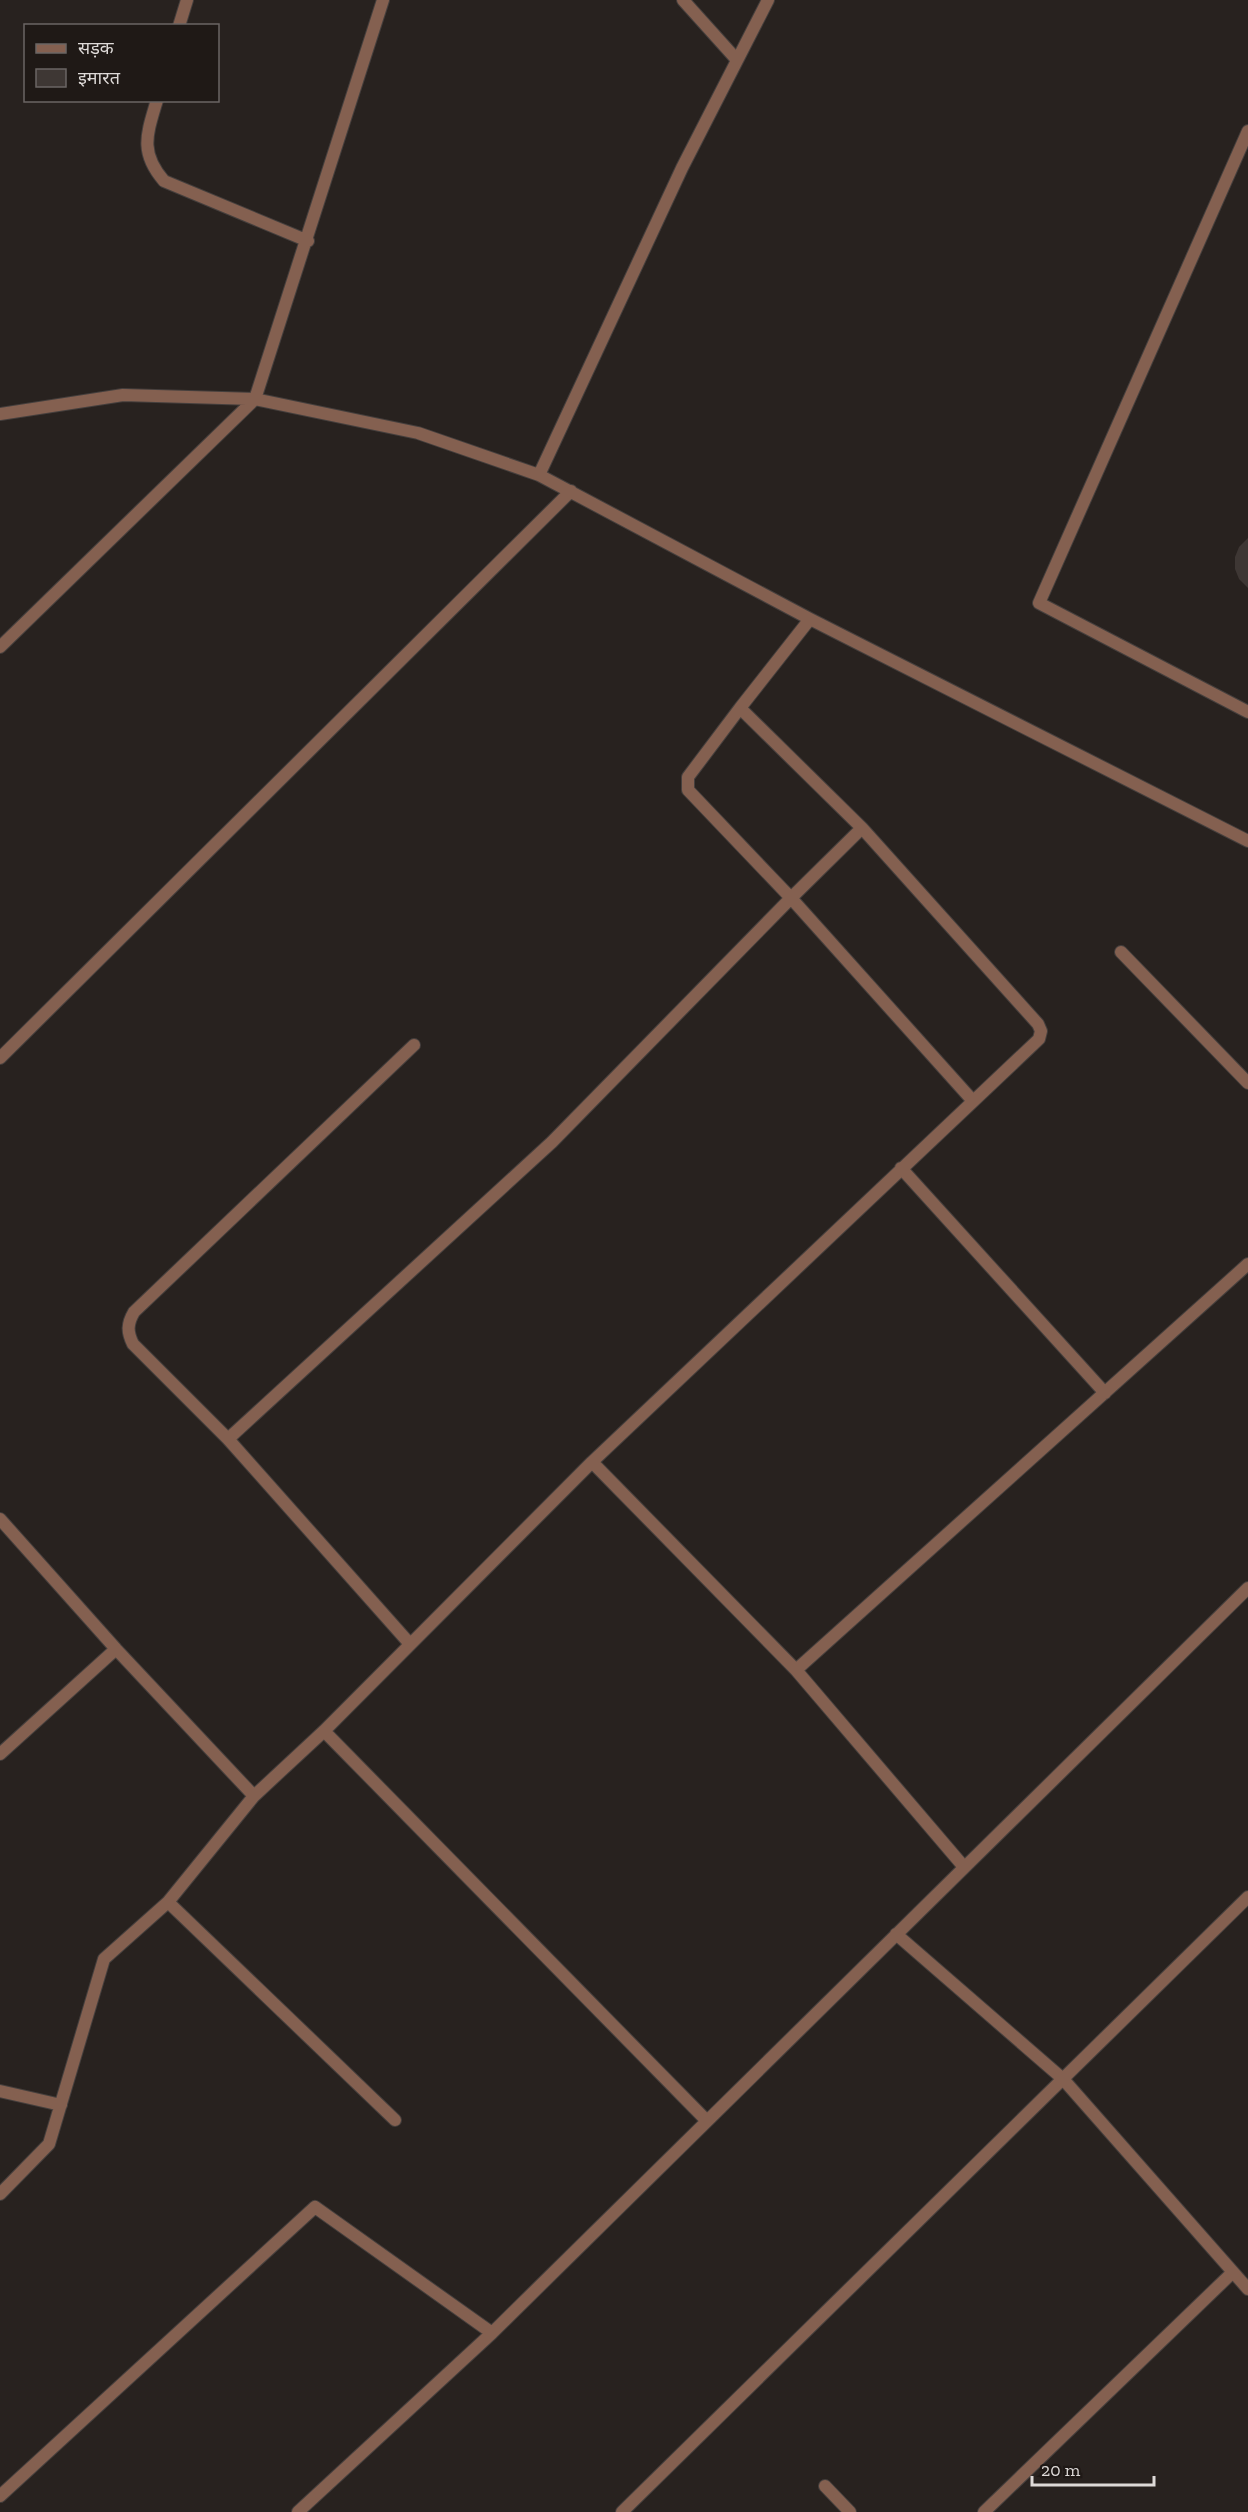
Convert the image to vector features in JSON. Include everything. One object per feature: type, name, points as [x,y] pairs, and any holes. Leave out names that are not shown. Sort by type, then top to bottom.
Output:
[{"type":"street","points":[[180,24],[187,0]]},
{"type":"street","points":[[0,647],[255,399],[308,241],[383,0]]},
{"type":"street","points":[[683,0],[737,60]]},
{"type":"street","points":[[539,475],[682,168],[768,0]]},
{"type":"street","points":[[156,102],[147,133],[147,151],[153,168],[164,181],[308,241]]},
{"type":"street","points":[[1248,131],[1039,603],[1248,712]]},
{"type":"street","points":[[0,414],[123,395],[255,399],[418,433],[539,475],[810,619],[1248,842]]},
{"type":"street","points":[[0,1058],[571,491]]},
{"type":"street","points":[[810,619],[688,777],[688,790],[790,898],[973,1101]]},
{"type":"street","points":[[0,2194],[49,2145],[104,1959],[168,1902],[254,1796],[324,1731],[592,1462],[901,1168],[1034,1045],[1041,1031],[1038,1024],[862,828],[740,708]]},
{"type":"street","points":[[228,1439],[552,1142],[790,898],[862,828]]},
{"type":"street","points":[[1120,952],[1248,1083]]},
{"type":"street","points":[[410,1644],[228,1439],[133,1344],[128,1334],[129,1321],[134,1312],[414,1045]]},
{"type":"street","points":[[901,1168],[1105,1393]]},
{"type":"street","points":[[796,1670],[1248,1264]]},
{"type":"street","points":[[592,1462],[796,1670],[964,1867]]},
{"type":"street","points":[[0,1519],[116,1649],[254,1796]]},
{"type":"street","points":[[298,2512],[492,2333],[1248,1588]]},
{"type":"street","points":[[0,1754],[116,1649]]},
{"type":"street","points":[[324,1731],[707,2121]]},
{"type":"street","points":[[622,2512],[1248,1897]]},
{"type":"street","points":[[168,1902],[395,2120]]},
{"type":"street","points":[[896,1934],[1063,2079],[1248,2289]]},
{"type":"street","points":[[0,2091],[61,2105]]},
{"type":"street","points":[[0,2496],[315,2206],[492,2333]]},
{"type":"street","points":[[984,2512],[1233,2272]]},
{"type":"street","points":[[825,2486],[850,2512]]},
{"type":"building","points":[[1248,538],[1248,588],[1239,579],[1235,569],[1235,557],[1239,547]]}]
